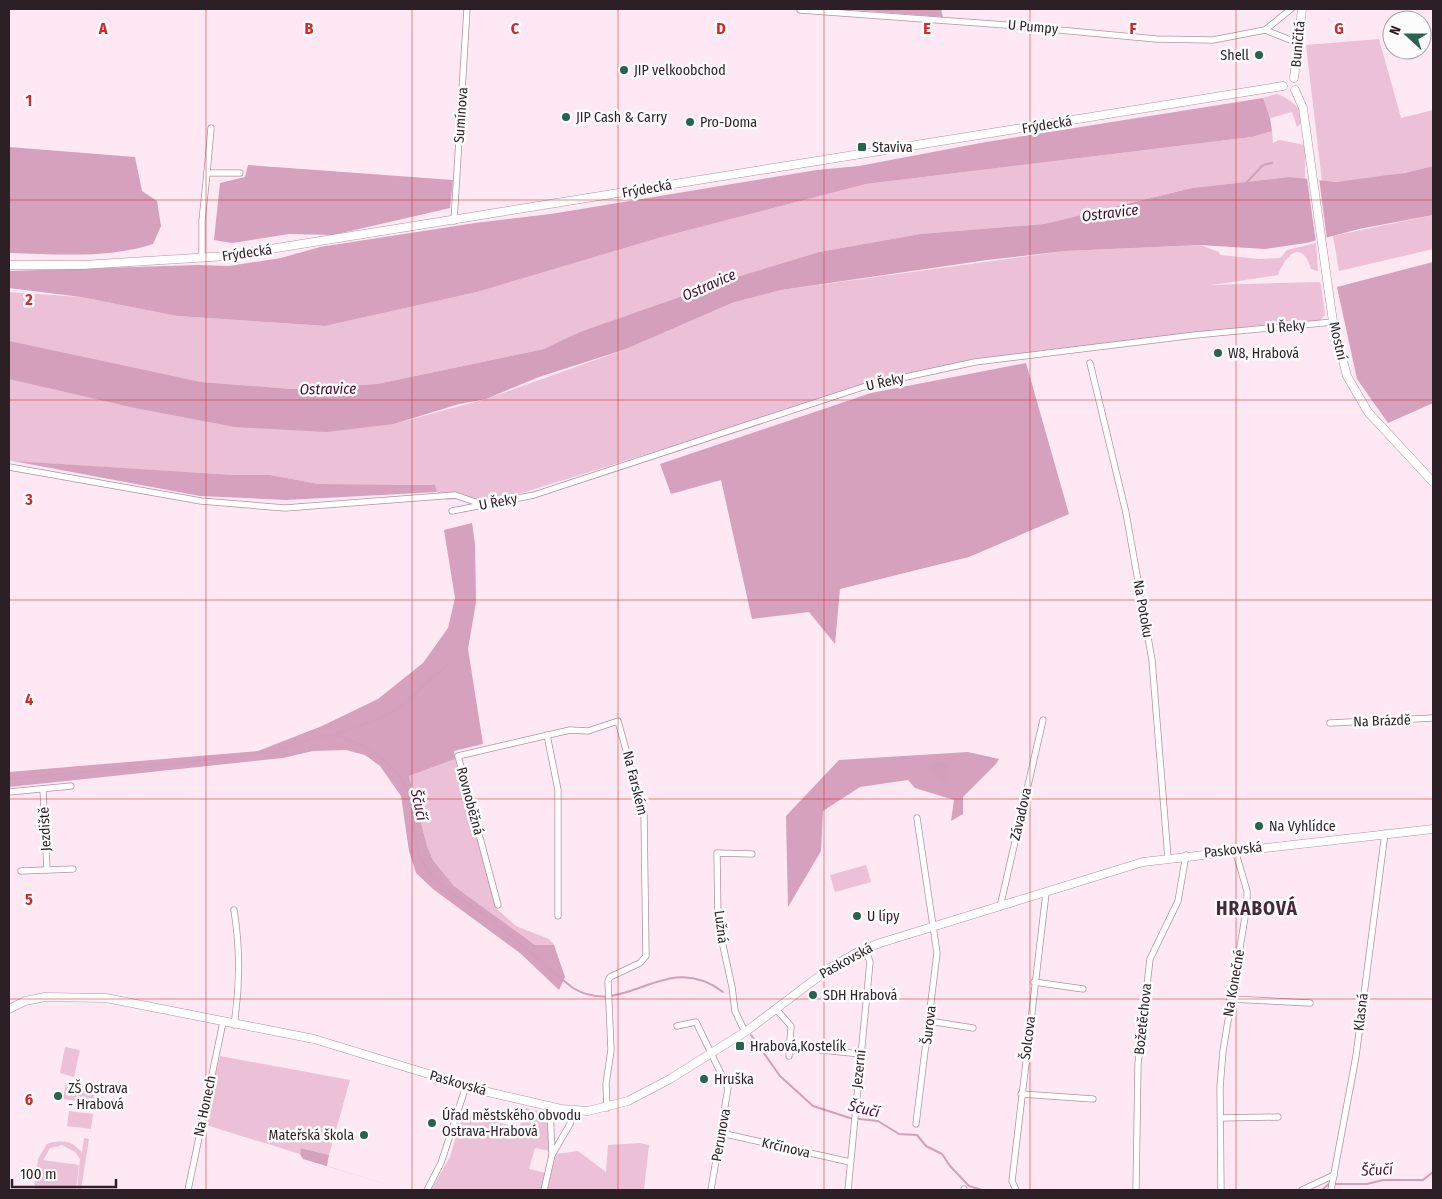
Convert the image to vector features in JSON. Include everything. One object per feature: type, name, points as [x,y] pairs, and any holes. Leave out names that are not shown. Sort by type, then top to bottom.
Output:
[{"type":"main road","name":"Buničitá","points":[[1294,78],[1302,9]]},
{"type":"main road","points":[[1294,78],[1298,84],[1295,90],[1288,92],[1284,86],[1286,79],[1294,78]]},
{"type":"main road","name":"Frýdecká","points":[[9,265],[82,265],[202,258],[308,244],[1284,86]]},
{"type":"main road","name":"Mostní","points":[[1295,90],[1303,108],[1333,322],[1347,376],[1368,412],[1433,482]]},
{"type":"main road","name":"Paskovská","points":[[10,1007],[25,1001],[45,997],[90,997],[335,1044],[466,1086],[550,1107],[573,1111],[607,1108],[639,1096],[711,1054],[745,1032],[822,973],[865,948],[1137,863],[1235,850],[1433,829]]},
{"type":"street","name":"Sumínova","points":[[454,221],[467,9]]},
{"type":"street","name":"U Pumpy","points":[[800,10],[1156,38],[1213,40],[1265,30],[1290,9]]},
{"type":"street","points":[[1265,30],[1298,43]]},
{"type":"street","points":[[202,258],[202,214],[211,128]]},
{"type":"street","points":[[206,173],[240,173]]},
{"type":"street","name":"U Řeky","points":[[452,511],[534,495],[869,385],[975,362],[1195,335],[1333,322]]},
{"type":"street","name":"Na Potoku","points":[[1090,364],[1126,513],[1152,660],[1168,858]]},
{"type":"street","points":[[9,466],[211,502],[285,508],[455,495],[483,505]]},
{"type":"street","name":"Na Brázdě","points":[[1330,722],[1433,718]]},
{"type":"street","name":"Závadova","points":[[1000,907],[1043,720]]},
{"type":"street","name":"Na Farském","points":[[547,735],[570,730],[588,731],[618,721],[644,815],[646,956],[640,963],[610,977],[608,981],[611,1050],[606,1084],[607,1108]]},
{"type":"street","points":[[547,735],[558,790],[558,916]]},
{"type":"street","name":"Rovnoběžná","points":[[498,905],[458,756],[547,735]]},
{"type":"street","name":"Jezdiště","points":[[9,792],[71,786]]},
{"type":"street","name":"Jezdiště","points":[[43,789],[47,870]]},
{"type":"street","points":[[917,818],[933,926]]},
{"type":"street","name":"Klasná","points":[[1331,1190],[1356,1056],[1385,833]]},
{"type":"street","name":"Na Konečné","points":[[1221,1190],[1223,1051],[1230,999],[1247,905],[1247,891],[1235,850]]},
{"type":"street","name":"Lužná","points":[[745,1032],[734,1011],[732,987],[718,923],[717,853],[752,854]]},
{"type":"street","name":"Božetěchova","points":[[1136,1190],[1138,1064],[1150,959],[1178,901],[1186,856]]},
{"type":"street","name":"Jezdiště","points":[[21,871],[73,869]]},
{"type":"street","name":"Šolcova","points":[[1016,1190],[1012,1181],[1034,982],[1046,909],[1046,893]]},
{"type":"street","points":[[234,910],[239,953],[237,1006],[234,1024]]},
{"type":"street","name":"Šurova","points":[[916,1124],[938,953],[933,926]]},
{"type":"street","name":"Jezerní","points":[[848,1190],[870,962],[865,948]]},
{"type":"street","points":[[1034,982],[1082,989]]},
{"type":"street","points":[[1230,999],[1310,1003]]},
{"type":"street","points":[[776,1009],[791,1026],[789,1056]]},
{"type":"street","points":[[929,1021],[973,1028]]},
{"type":"street","name":"Na Honech","points":[[188,1190],[223,1022]]},
{"type":"street","name":"Perunova","points":[[677,1026],[696,1022],[725,1078],[728,1088],[712,1190]]},
{"type":"street","points":[[821,1050],[861,1054]]},
{"type":"street","points":[[427,1190],[441,1163],[466,1086]]},
{"type":"street","points":[[1021,1094],[1093,1099]]},
{"type":"street","points":[[544,1190],[552,1155],[550,1107]]},
{"type":"street","points":[[552,1155],[567,1129],[573,1111]]},
{"type":"street","points":[[1221,1118],[1278,1117]]},
{"type":"street","name":"Krčínova","points":[[721,1133],[850,1162]]},
{"type":"street","points":[[1302,1190],[1334,1175]]},
{"type":"shaded area","points":[[840,9],[941,9],[943,17]]},
{"type":"shaded area","points":[[1379,39],[1382,60],[1385,60],[1401,118],[1433,110],[1433,166],[1364,180],[1322,181],[1306,45]]},
{"type":"shaded area","points":[[1276,94],[1287,98],[1301,112],[1301,123],[1297,127],[1292,112],[1270,118],[1263,98]]},
{"type":"shaded area","points":[[1263,98],[1272,131],[1252,137],[866,184],[662,237],[477,292],[325,326],[177,316],[81,297],[9,288],[9,271],[198,265],[229,266],[281,258],[320,247],[475,223],[551,214],[817,170],[859,166],[986,142]]},
{"type":"shaded area","points":[[1272,131],[1273,143],[1279,140],[1305,145],[1305,180],[1289,177],[1192,188],[1044,224],[920,234],[819,252],[740,276],[544,349],[377,384],[291,389],[201,382],[9,344],[9,292],[81,297],[177,316],[325,326],[477,292],[662,237],[866,184],[1252,137]]},
{"type":"shaded area","points":[[9,147],[135,157],[142,191],[157,201],[161,226],[153,244],[136,249],[100,254],[9,253]]},
{"type":"shaded area","points":[[248,165],[453,180],[450,208],[333,235],[289,234],[232,243],[214,240],[220,183],[245,177]]},
{"type":"shaded area","points":[[1433,215],[1433,249],[1339,271],[1333,236]]},
{"type":"shaded area","points":[[1316,243],[1318,271],[1311,269],[1303,254],[1299,252],[1294,253],[1285,261],[1278,275],[1211,285],[1319,282],[1321,284],[1325,315],[1319,321],[975,362],[869,385],[483,505],[476,498],[446,500],[437,492],[435,485],[319,484],[270,475],[235,475],[9,461],[9,377],[394,424],[486,399],[626,349],[732,303],[781,290],[1065,251],[1200,245],[1219,252],[1220,255],[1259,259],[1280,258],[1287,250]]},
{"type":"shaded area","points":[[1433,262],[1433,403],[1388,423],[1357,379],[1337,287]]},
{"type":"shaded area","points":[[1026,363],[1069,514],[969,557],[840,589],[835,644],[809,612],[752,619],[721,480],[671,494],[660,464],[871,393]]},
{"type":"shaded area","points":[[13,461],[235,475],[270,475],[319,484],[435,485],[437,492],[286,500],[200,496]]},
{"type":"shaded area","points":[[472,523],[475,544],[476,602],[468,649],[483,744],[454,751],[455,759],[409,776],[427,846],[433,860],[454,886],[535,945],[554,945],[565,977],[559,990],[520,953],[433,889],[416,873],[409,851],[401,796],[380,766],[365,755],[346,750],[313,751],[283,758],[9,787],[9,772],[258,751],[322,726],[378,699],[423,663],[448,628],[455,598],[444,530]]},
{"type":"shaded area","points":[[968,752],[999,759],[963,797],[963,814],[951,821],[954,800],[915,788],[908,780],[860,787],[823,811],[821,851],[788,907],[786,816],[839,760]]},
{"type":"shaded area","points":[[455,759],[497,909],[516,926],[549,939],[554,945],[535,945],[454,886],[433,860],[427,846],[409,776]]},
{"type":"shaded area","points":[[866,865],[871,882],[835,892],[830,875]]},
{"type":"shaded area","points":[[65,1047],[80,1050],[74,1077],[60,1073]]},
{"type":"shaded area","points":[[220,1056],[350,1080],[329,1155],[301,1148],[300,1154],[203,1124]]},
{"type":"shaded area","points":[[66,1083],[95,1087],[93,1103],[63,1099]]},
{"type":"shaded area","points":[[526,1108],[545,1113],[548,1119],[549,1151],[535,1148],[529,1169],[546,1173],[541,1190],[431,1190],[450,1157],[463,1113],[519,1128]]},
{"type":"shaded area","points":[[69,1111],[93,1114],[91,1129],[67,1126]]},
{"type":"shaded area","points":[[84,1138],[89,1139],[81,1190],[77,1190],[80,1159],[75,1152],[62,1145],[50,1148],[43,1160],[79,1165],[76,1190],[34,1190],[38,1159],[47,1144],[57,1141],[70,1143],[75,1145],[82,1153]]},
{"type":"shaded area","points":[[640,1143],[649,1145],[644,1190],[547,1190],[556,1154],[578,1151],[606,1172],[608,1145]]},
{"type":"shaded area","points":[[301,1148],[329,1155],[327,1166],[406,1190],[303,1159],[300,1154]]},
{"type":"water","name":"Ostravice","points":[[1433,166],[1433,215],[1359,229],[1306,243],[1265,249],[1200,245],[1065,251],[987,260],[781,290],[732,303],[626,349],[539,377],[486,399],[459,404],[394,424],[326,432],[235,427],[135,408],[9,379],[9,341],[201,382],[291,389],[377,384],[544,349],[580,332],[740,276],[819,252],[920,234],[1044,224],[1192,188],[1289,177],[1336,182],[1404,173]]},
{"type":"water","points":[[933,761],[941,763],[946,767],[949,773],[948,782],[943,784],[930,768]]},
{"type":"pier","points":[[1307,178],[1319,178],[1327,240],[1316,243]]},
{"type":"waterway","points":[[1246,183],[1263,165],[1272,163]]},
{"type":"waterway","points":[[331,735],[374,721],[398,709],[449,663]]},
{"type":"waterway","name":"Ščučí","points":[[9,779],[206,760],[271,751],[328,735],[342,737],[360,744],[376,754],[391,766],[404,783],[408,793],[418,852],[423,863],[436,880],[500,926],[573,988],[592,996],[611,996],[664,980],[683,977],[702,981],[723,992]]},
{"type":"waterway","name":"Ščučí","points":[[751,1035],[780,1076],[813,1106],[850,1118],[878,1121],[899,1134],[917,1135],[926,1146],[942,1154],[950,1166],[969,1186],[982,1190]]},
{"type":"waterway","name":"Ščučí","points":[[1322,1190],[1329,1184],[1367,1184],[1383,1180],[1423,1180],[1433,1172]]},
{"type":"place","name":"Shell","points":[[1259,55]]},
{"type":"place","name":"JIP velkoobchod","points":[[624,70]]},
{"type":"place","name":"JIP Cash & Carry","points":[[566,117]]},
{"type":"place","name":"Pro-Doma","points":[[690,122]]},
{"type":"place","name":"Staviva","points":[[862,147]]},
{"type":"place","name":"W8, Hrabová","points":[[1218,353]]},
{"type":"place","name":"Na Vyhlídce","points":[[1259,826]]},
{"type":"place","name":"U lípy","points":[[857,916]]},
{"type":"place","name":"SDH Hrabová","points":[[813,995]]},
{"type":"place","name":"Hrabová,Kostelík","points":[[740,1046]]},
{"type":"place","name":"Hruška","points":[[704,1079]]},
{"type":"place","name":"ZŠ Ostrava - Hrabová","points":[[58,1096]]},
{"type":"place","name":"Úřad městského obvodu Ostrava-Hrabová","points":[[432,1123]]},
{"type":"place","name":"Mateřská škola","points":[[364,1135]]},
{"type":"district","name":"HRABOVÁ","points":[[1257,908]]}]
